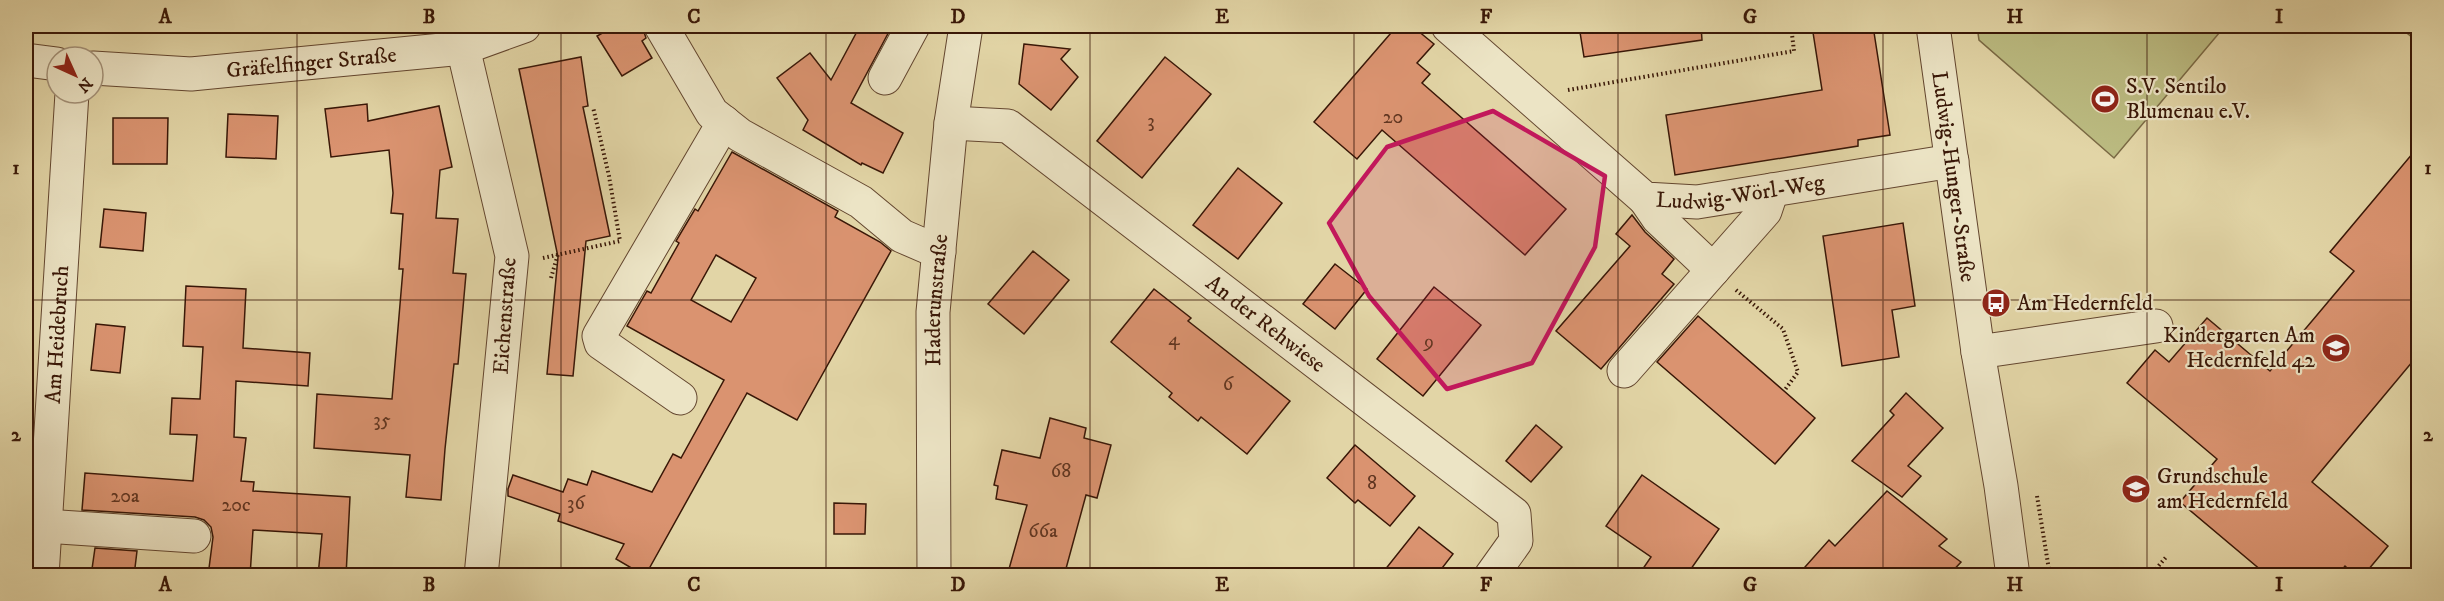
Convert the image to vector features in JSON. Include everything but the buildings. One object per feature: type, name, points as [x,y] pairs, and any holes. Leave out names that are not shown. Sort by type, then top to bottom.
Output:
[{"type":"street","name":"Gräfelfinger Straße","points":[[105,69],[191,74],[525,26]]},
{"type":"street","points":[[661,26],[712,113],[740,135],[861,202],[902,236],[939,252]]},
{"type":"street","points":[[885,78],[913,26]]},
{"type":"street","name":"Haderunstraße","points":[[934,576],[933,312],[951,123],[966,26]]},
{"type":"street","name":"Ludwig-Wörl-Weg","points":[[1448,26],[1645,199],[1697,202],[1952,161]]},
{"type":"street","name":"Ludwig-Hunger-Straße","points":[[1933,26],[1978,352],[2001,486],[2013,576]]},
{"type":"street","name":"Eichenstraße","points":[[460,37],[512,256],[481,576]]},
{"type":"street","points":[[26,60],[45,62]]},
{"type":"street","name":"Am Heidebruch","points":[[42,576],[71,105]]},
{"type":"street","points":[[680,398],[601,343],[599,336],[724,122]]},
{"type":"street","name":"An der Rehwiese","points":[[951,123],[1008,126],[1514,514],[1516,541],[1491,576]]},
{"type":"street","points":[[1624,371],[1765,211],[1772,190]]},
{"type":"street","points":[[1645,199],[1658,218],[1713,270]]},
{"type":"street","points":[[1978,352],[2156,326]]},
{"type":"street","points":[[45,526],[194,536]]},
{"type":"path","points":[[1529,97],[1794,51],[1791,26]]},
{"type":"path","points":[[512,256],[528,261],[620,240],[609,176],[593,107]]},
{"type":"path","points":[[551,278],[558,254]]},
{"type":"path","points":[[1713,270],[1784,330],[1798,372],[1784,391]]},
{"type":"path","points":[[2150,576],[2167,556]]},
{"type":"highlighted area","points":[[1493,111],[1605,176],[1595,247],[1532,363],[1447,389],[1369,296],[1329,223],[1387,147]]},
{"type":"green space","name":"S.V. Sentilo Blumenau e.V.","points":[[1977,26],[2225,26],[2114,158],[1979,40]]},
{"type":"green space","points":[[2398,26],[2418,26],[2418,42]]},
{"type":"place","name":"S.V. Sentilo Blumenau e.V.","points":[[2105,99]]},
{"type":"place","name":"Am Hedernfeld","points":[[1996,303]]},
{"type":"place","name":"Kindergarten Am Hedernfeld 42","points":[[2336,348]]},
{"type":"place","name":"Grundschule am Hedernfeld","points":[[2136,489]]}]
